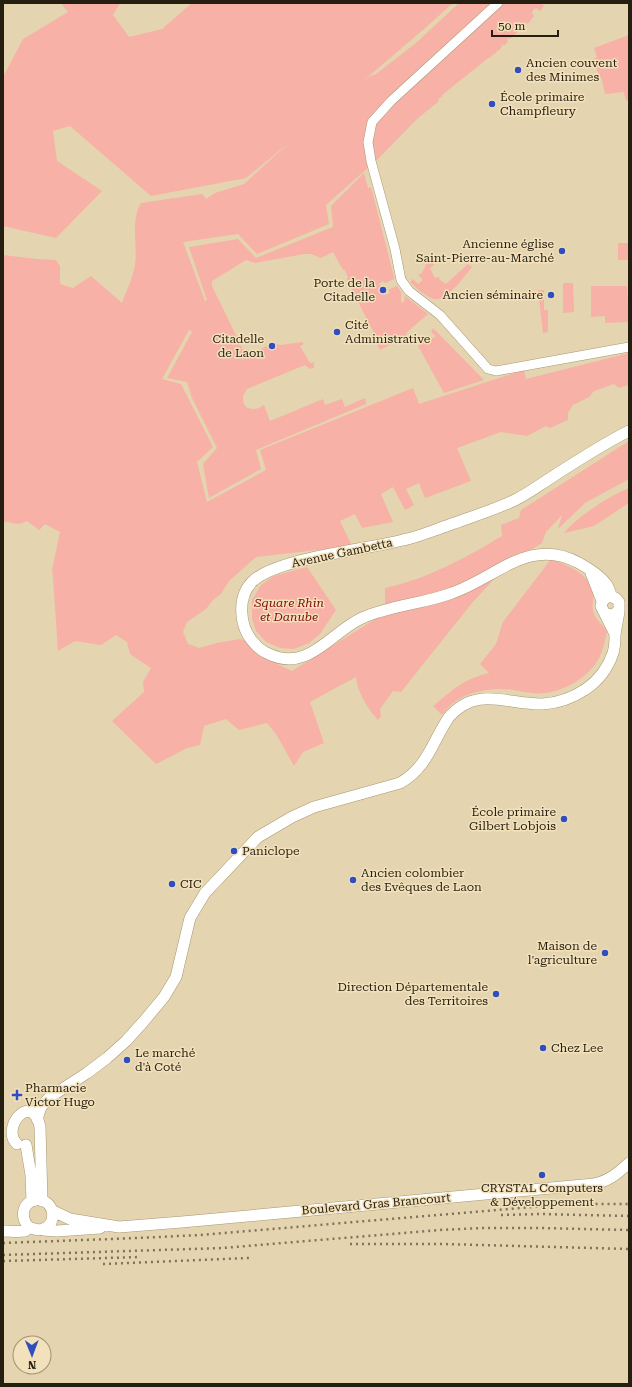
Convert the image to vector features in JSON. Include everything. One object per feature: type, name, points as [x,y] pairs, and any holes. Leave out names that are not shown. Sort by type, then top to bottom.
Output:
[{"type":"main road","name":"Avenue Gambetta","points":[[607,599],[606,583],[590,570],[572,560],[560,555],[550,554],[528,557],[519,560],[452,594],[387,609],[364,617],[350,624],[311,654],[296,659],[277,658],[263,651],[251,640],[244,624],[242,604],[243,597],[251,584],[261,575],[309,558],[405,540],[487,512],[518,499],[604,444],[629,431]]},
{"type":"main road","points":[[37,1119],[41,1107],[50,1097],[87,1074],[126,1041],[164,997],[176,977],[190,918],[205,893],[258,837],[292,817],[324,804],[400,783],[407,779],[422,765],[449,717],[455,710],[467,702],[491,699],[544,704],[564,700],[582,691],[597,680],[608,665],[614,647],[619,602],[607,599],[601,609],[606,614],[615,634]]},
{"type":"main road","points":[[606,614],[612,615],[618,611]]},
{"type":"main road","points":[[37,1201],[31,1175],[21,1145],[8,1137],[5,1127],[11,1116],[15,1113],[25,1112],[41,1107]]},
{"type":"main road","points":[[25,1112],[34,1116],[39,1123],[40,1132],[37,1201]]},
{"type":"main road","points":[[3,1142],[21,1145],[35,1140],[40,1132]]},
{"type":"main road","name":"Boulevard Gras Brancourt","points":[[117,1226],[128,1227],[594,1184],[614,1176],[629,1163]]},
{"type":"main road","points":[[43,1230],[50,1224],[53,1211],[49,1204],[37,1201],[26,1207],[23,1216],[26,1225],[30,1228],[37,1230],[43,1230],[86,1230],[117,1226]]},
{"type":"main road","points":[[53,1211],[70,1219],[117,1226]]},
{"type":"main road","points":[[3,1228],[23,1216]]},
{"type":"main road","points":[[3,1231],[25,1231],[30,1228]]},
{"type":"street","points":[[498,3],[391,101],[372,122],[368,142],[371,161],[395,249],[401,280],[409,291],[440,315],[488,369],[496,372],[629,347]]},
{"type":"green space","points":[[61,3],[120,3],[113,15],[129,37],[162,29],[192,3],[453,3],[362,82],[370,76],[376,74],[416,43],[459,3],[545,3],[542,4],[544,6],[540,11],[536,8],[533,10],[532,13],[534,16],[528,24],[525,22],[525,25],[510,39],[508,38],[508,42],[504,46],[502,44],[502,47],[496,51],[497,52],[493,55],[492,54],[492,56],[442,95],[443,96],[438,99],[439,101],[417,119],[378,159],[326,205],[329,224],[257,254],[238,234],[183,242],[205,301],[207,300],[189,247],[238,239],[256,258],[333,227],[331,206],[364,173],[368,188],[371,187],[394,277],[394,279],[385,283],[383,281],[379,284],[386,295],[390,293],[388,290],[397,286],[401,292],[401,302],[404,302],[405,296],[428,314],[407,332],[406,337],[380,350],[373,336],[375,335],[347,280],[348,277],[333,252],[321,258],[311,254],[304,254],[255,263],[246,260],[212,281],[212,286],[246,356],[273,343],[281,345],[302,342],[304,344],[300,346],[310,363],[314,362],[314,368],[310,369],[305,365],[247,389],[243,399],[246,406],[253,409],[264,405],[270,421],[323,399],[325,405],[342,399],[345,407],[365,398],[366,404],[256,450],[261,469],[209,498],[203,464],[217,448],[192,398],[187,382],[167,378],[192,332],[189,330],[162,379],[181,384],[213,447],[197,462],[207,502],[266,470],[260,450],[413,388],[419,404],[524,370],[526,379],[629,353],[629,385],[619,388],[614,384],[594,391],[589,397],[573,405],[568,413],[568,420],[550,428],[546,426],[527,436],[501,432],[457,448],[471,481],[425,498],[419,483],[406,489],[414,505],[405,510],[393,487],[381,494],[393,522],[362,528],[355,514],[340,521],[352,546],[256,557],[229,581],[221,594],[213,600],[206,609],[187,622],[183,632],[188,644],[199,648],[240,639],[246,641],[256,654],[292,671],[385,613],[385,588],[416,579],[445,567],[502,536],[501,525],[519,518],[521,510],[629,441],[629,479],[585,503],[558,529],[562,515],[546,532],[542,543],[519,557],[494,579],[472,603],[401,692],[393,691],[380,709],[381,716],[378,720],[370,711],[364,700],[358,688],[356,677],[310,702],[324,743],[303,752],[294,766],[276,734],[267,723],[239,730],[226,719],[204,726],[200,745],[187,748],[156,764],[112,721],[144,692],[143,682],[151,668],[130,654],[127,642],[116,635],[101,645],[75,641],[58,651],[52,570],[60,532],[45,524],[39,530],[27,521],[20,524],[3,522],[3,255],[56,260],[60,266],[60,284],[73,288],[91,276],[122,303],[135,265],[135,225],[141,203],[202,194],[206,199],[215,193],[244,184],[290,142],[246,178],[151,196],[70,126],[53,131],[57,161],[102,191],[56,238],[3,226],[3,77],[23,39],[68,12]]},
{"type":"green space","points":[[629,35],[629,100],[626,101],[624,92],[605,94],[602,80],[592,60],[597,57],[594,48]]},
{"type":"green space","points":[[618,243],[629,243],[629,260],[618,260]]},
{"type":"green space","points":[[430,256],[434,265],[430,268],[435,278],[439,277],[440,280],[446,284],[468,264],[472,267],[450,293],[439,299],[434,299],[428,296],[410,282],[413,279],[418,284],[423,280],[418,275],[422,273]]},
{"type":"green space","points":[[563,283],[573,283],[574,312],[563,313]]},
{"type":"green space","points":[[591,286],[627,286],[629,322],[605,323],[605,316],[591,317]]},
{"type":"green space","points":[[538,290],[544,290],[544,310],[548,310],[548,332],[543,333]]},
{"type":"green space","points":[[433,328],[484,380],[444,393],[418,346],[427,337],[430,340],[436,336],[431,332]]},
{"type":"green space","points":[[629,488],[629,503],[594,526],[564,533],[570,526],[594,507]]},
{"type":"green space","points":[[551,559],[564,564],[583,575],[591,586],[593,592],[594,614],[607,631],[603,650],[598,660],[582,678],[560,690],[552,692],[528,693],[502,689],[485,690],[469,694],[454,702],[442,715],[433,706],[465,682],[480,675],[489,673],[480,664],[496,644],[503,622]]},
{"type":"green space","name":"Square Rhin et Danube","points":[[307,567],[336,610],[320,634],[309,643],[294,649],[280,648],[266,642],[256,631],[252,619],[252,600],[261,585],[274,576]]},
{"type":"railway","points":[[3,1243],[200,1235],[533,1207],[577,1204],[629,1204]]},
{"type":"railway","points":[[501,1215],[540,1214],[629,1216]]},
{"type":"railway","points":[[3,1255],[223,1248],[439,1230],[483,1228],[629,1230]]},
{"type":"railway","points":[[350,1244],[443,1244],[629,1249]]},
{"type":"railway","points":[[3,1261],[141,1257]]},
{"type":"railway","points":[[103,1264],[249,1258]]},
{"type":"place","name":"Ancien couvent des Minimes","points":[[518,70]]},
{"type":"place","name":"École primaire Champfleury","points":[[492,104]]},
{"type":"place","name":"Ancienne église Saint-Pierre-au-Marché","points":[[562,251]]},
{"type":"place","name":"Porte de la Citadelle","points":[[383,290]]},
{"type":"place","name":"Ancien séminaire","points":[[551,295]]},
{"type":"place","name":"Cité Administrative","points":[[337,332]]},
{"type":"place","name":"Citadelle de Laon","points":[[272,346]]},
{"type":"place","name":"École primaire Gilbert Lobjois","points":[[564,819]]},
{"type":"place","name":"Paniclope","points":[[234,851]]},
{"type":"place","name":"Ancien colombier des Evêques de Laon","points":[[353,880]]},
{"type":"place","name":"CIC","points":[[172,884]]},
{"type":"place","name":"Maison de l'agriculture","points":[[605,953]]},
{"type":"place","name":"Direction Départementale des Territoires","points":[[496,994]]},
{"type":"place","name":"Chez Lee","points":[[543,1048]]},
{"type":"place","name":"Le marché d'à Coté","points":[[127,1060]]},
{"type":"place","name":"Pharmacie Victor Hugo","points":[[17,1095]]},
{"type":"place","name":"CRYSTAL Computers & Développement","points":[[542,1175]]}]
